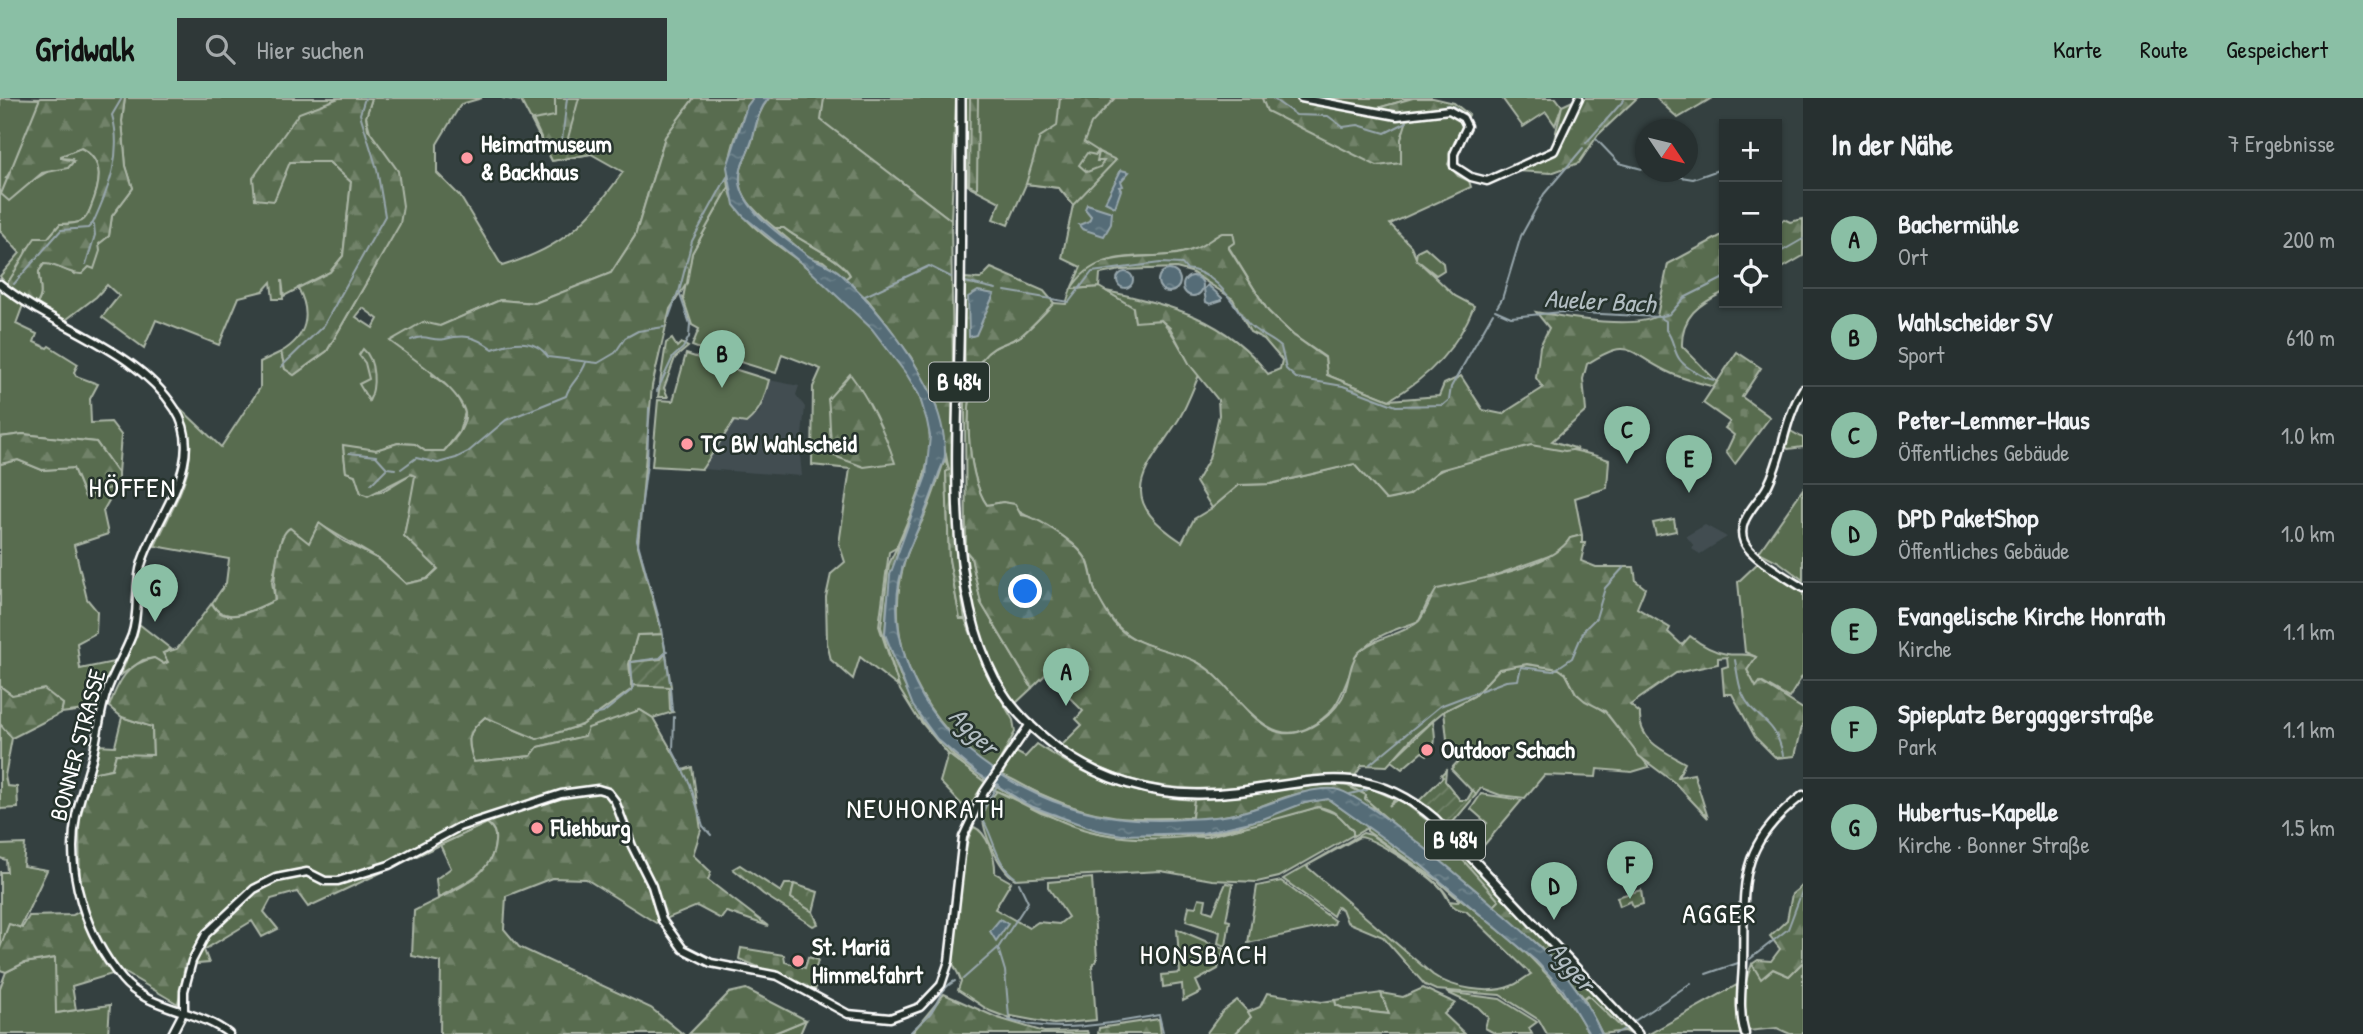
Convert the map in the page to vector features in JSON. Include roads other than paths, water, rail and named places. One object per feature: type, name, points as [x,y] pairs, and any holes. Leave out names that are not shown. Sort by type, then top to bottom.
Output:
[{"type":"main road","name":"B 484","points":[[961,98],[958,446],[962,561],[973,626],[985,661],[1003,694],[1052,744],[1090,768],[1152,790],[1214,794],[1344,778],[1376,784],[1400,794],[1441,826],[1638,1034]]},
{"type":"street","points":[[1301,98],[1402,117],[1449,110],[1463,118],[1467,126],[1453,159],[1454,166],[1471,177],[1488,181],[1554,151],[1579,98]]},
{"type":"street","name":"BONNER STRASSE","points":[[0,284],[24,303],[98,342],[135,369],[171,404],[186,438],[182,471],[141,563],[133,633],[104,701],[76,814],[74,835],[80,906],[126,984],[141,995],[218,1025],[229,1034]]},
{"type":"street","points":[[1803,389],[1784,426],[1772,474],[1748,513],[1742,530],[1744,541],[1750,550],[1803,588]]},
{"type":"street","points":[[172,1034],[184,1011],[187,978],[206,934],[254,890],[276,878],[307,872],[325,881],[338,881],[389,865],[459,827],[505,809],[561,794],[598,789],[608,792],[615,801],[665,926],[689,953],[717,965],[771,973],[848,1014],[872,1018],[899,1016],[929,1000],[945,976],[950,954],[959,856],[970,818],[1001,765],[1030,724]]},
{"type":"street","points":[[1745,1034],[1739,1001],[1745,873],[1769,825],[1803,795]]},
{"type":"water","points":[[753,98],[769,98],[760,113],[740,172],[743,194],[767,223],[811,257],[840,273],[870,303],[914,363],[930,392],[941,422],[944,460],[907,554],[897,607],[906,660],[916,685],[946,730],[965,748],[1015,783],[1041,796],[1096,814],[1154,820],[1205,818],[1238,813],[1322,789],[1334,789],[1351,796],[1411,837],[1540,947],[1576,988],[1602,1034],[1589,1034],[1563,990],[1536,961],[1421,865],[1328,799],[1304,803],[1263,819],[1203,833],[1122,835],[1096,830],[1028,805],[977,773],[937,739],[913,706],[885,634],[890,575],[926,476],[930,436],[927,421],[919,395],[872,329],[804,265],[743,216],[734,205],[727,167],[747,106]]},
{"type":"water","points":[[1121,170],[1129,172],[1121,181],[1123,186],[1119,187],[1121,190],[1115,207],[1105,202]]},
{"type":"water","points":[[1087,204],[1112,212],[1111,224],[1104,236],[1082,229],[1079,225],[1089,221],[1091,216],[1085,209]]},
{"type":"water","points":[[1165,270],[1173,270],[1180,277],[1180,285],[1173,292],[1165,292],[1158,285],[1158,277]]},
{"type":"water","points":[[1122,272],[1128,272],[1133,280],[1131,286],[1122,288],[1117,283],[1117,277]]},
{"type":"water","points":[[1193,276],[1200,279],[1203,286],[1200,293],[1193,296],[1186,293],[1183,286],[1186,279]]},
{"type":"water","points":[[1208,285],[1222,300],[1210,304],[1206,302],[1204,289]]},
{"type":"water","points":[[978,291],[994,294],[976,335],[969,337],[968,297]]},
{"type":"water","points":[[1000,919],[1008,924],[996,941],[990,931]]},
{"type":"waterway","points":[[14,284],[61,230],[88,228],[93,223],[113,170],[116,143],[112,115],[122,98]]},
{"type":"waterway","points":[[281,367],[324,325],[385,216],[377,169],[360,114],[365,98]]},
{"type":"waterway","points":[[562,141],[567,98]]},
{"type":"waterway","points":[[1272,98],[1296,115],[1328,116],[1343,127],[1358,125],[1385,133],[1407,122]]},
{"type":"waterway","points":[[1586,143],[1624,100]]},
{"type":"waterway","points":[[1419,111],[1448,105]]},
{"type":"waterway","points":[[1453,106],[1467,116]]},
{"type":"waterway","points":[[1596,139],[1619,163],[1635,167]]},
{"type":"waterway","name":"Aueler Bach","points":[[1497,307],[1502,299],[1521,236],[1544,194],[1583,148]]},
{"type":"waterway","points":[[1698,177],[1719,170]]},
{"type":"waterway","points":[[657,391],[673,357],[683,348],[689,337],[690,324],[679,292],[692,241],[727,177]]},
{"type":"waterway","points":[[86,264],[95,235],[94,225]]},
{"type":"waterway","points":[[1782,251],[1803,239]]},
{"type":"waterway","points":[[1005,291],[1069,302],[1092,272],[1160,263],[1182,264],[1186,269],[1197,271],[1214,281],[1249,325],[1281,347],[1286,369],[1296,378],[1343,386],[1396,406],[1443,405],[1449,400],[1451,387],[1493,313]]},
{"type":"waterway","points":[[865,296],[929,266],[951,277]]},
{"type":"waterway","points":[[1659,317],[1670,314],[1684,298],[1719,280]]},
{"type":"waterway","points":[[965,282],[996,289]]},
{"type":"waterway","points":[[669,317],[678,292]]},
{"type":"waterway","name":"Aueler Bach","points":[[1495,310],[1511,317],[1562,312],[1659,317],[1666,321],[1666,330],[1680,360],[1695,372],[1714,380]]},
{"type":"waterway","points":[[411,340],[421,337],[440,340],[464,337],[480,341],[493,349],[523,343],[537,347],[548,357],[598,363],[615,353],[625,338],[638,331],[664,327]]},
{"type":"waterway","points":[[401,469],[416,458],[438,463],[456,458],[468,452],[506,420],[566,396],[586,362]]},
{"type":"waterway","points":[[649,408],[647,464],[637,540],[661,626]]},
{"type":"waterway","points":[[349,453],[376,456],[387,468],[395,469]]},
{"type":"waterway","points":[[371,484],[387,468]]},
{"type":"waterway","points":[[1370,764],[1440,706],[1506,681],[1518,680],[1521,667],[1553,671],[1572,658],[1584,630],[1596,618],[1605,588],[1624,567]]},
{"type":"waterway","points":[[662,629],[670,683]]},
{"type":"waterway","points":[[593,715],[603,713],[633,689],[631,662],[660,658],[667,651]]},
{"type":"waterway","points":[[1735,660],[1742,693],[1752,709],[1775,733],[1783,755]]},
{"type":"waterway","points":[[670,687],[672,711]]},
{"type":"waterway","points":[[674,717],[673,751],[690,784],[703,826],[711,835]]},
{"type":"waterway","name":"HONSBACH","points":[[998,784],[980,815],[1003,865],[1016,878]]},
{"type":"waterway","points":[[1350,794],[1367,790]]},
{"type":"waterway","name":"HONSBACH","points":[[1009,1017],[1005,971],[998,948],[1028,902],[1019,883]]},
{"type":"waterway","points":[[1750,959],[1788,929],[1803,889]]},
{"type":"waterway","points":[[963,979],[998,948]]},
{"type":"waterway","points":[[1706,974],[1738,963]]},
{"type":"waterway","points":[[909,1034],[930,1014],[945,989],[955,981]]},
{"type":"waterway","points":[[1633,1022],[1691,983]]},
{"type":"waterway","name":"HONSBACH","points":[[1009,1020],[1065,1027],[1159,1015],[1163,1032]]},
{"type":"waterway","points":[[1615,1034],[1624,1029]]},
{"type":"place","name":"Heimatmuseum & Backhaus","points":[[467,158]]},
{"type":"place","name":"Wahlscheider SV","points":[[722,388]]},
{"type":"place","name":"TC BW Wahlscheid","points":[[687,444]]},
{"type":"place","name":"Peter-Lemmer-Haus","points":[[1627,464]]},
{"type":"place","name":"Evangelische Kirche Honrath","points":[[1689,493]]},
{"type":"place","name":"Hubertus-Kapelle","points":[[155,622]]},
{"type":"place","name":"Bachermühle","points":[[1066,706]]},
{"type":"place","name":"Outdoor Schach","points":[[1427,750]]},
{"type":"place","name":"Fliehburg","points":[[537,828]]},
{"type":"place","name":"Spieplatz Bergaggerstraße","points":[[1630,899]]},
{"type":"place","name":"DPD PaketShop","points":[[1554,920]]},
{"type":"place","name":"St. Mariä Himmelfahrt","points":[[798,961]]},
{"type":"district","name":"HÖFFEN","points":[[133,487]]},
{"type":"district","name":"NEUHONRATH","points":[[926,808]]},
{"type":"district","name":"AGGER","points":[[1720,913]]},
{"type":"district","name":"HONSBACH","points":[[1204,954]]},
{"type":"water label","name":"Agger","points":[[974,731]]},
{"type":"water label","name":"Agger","points":[[1572,966]]}]
